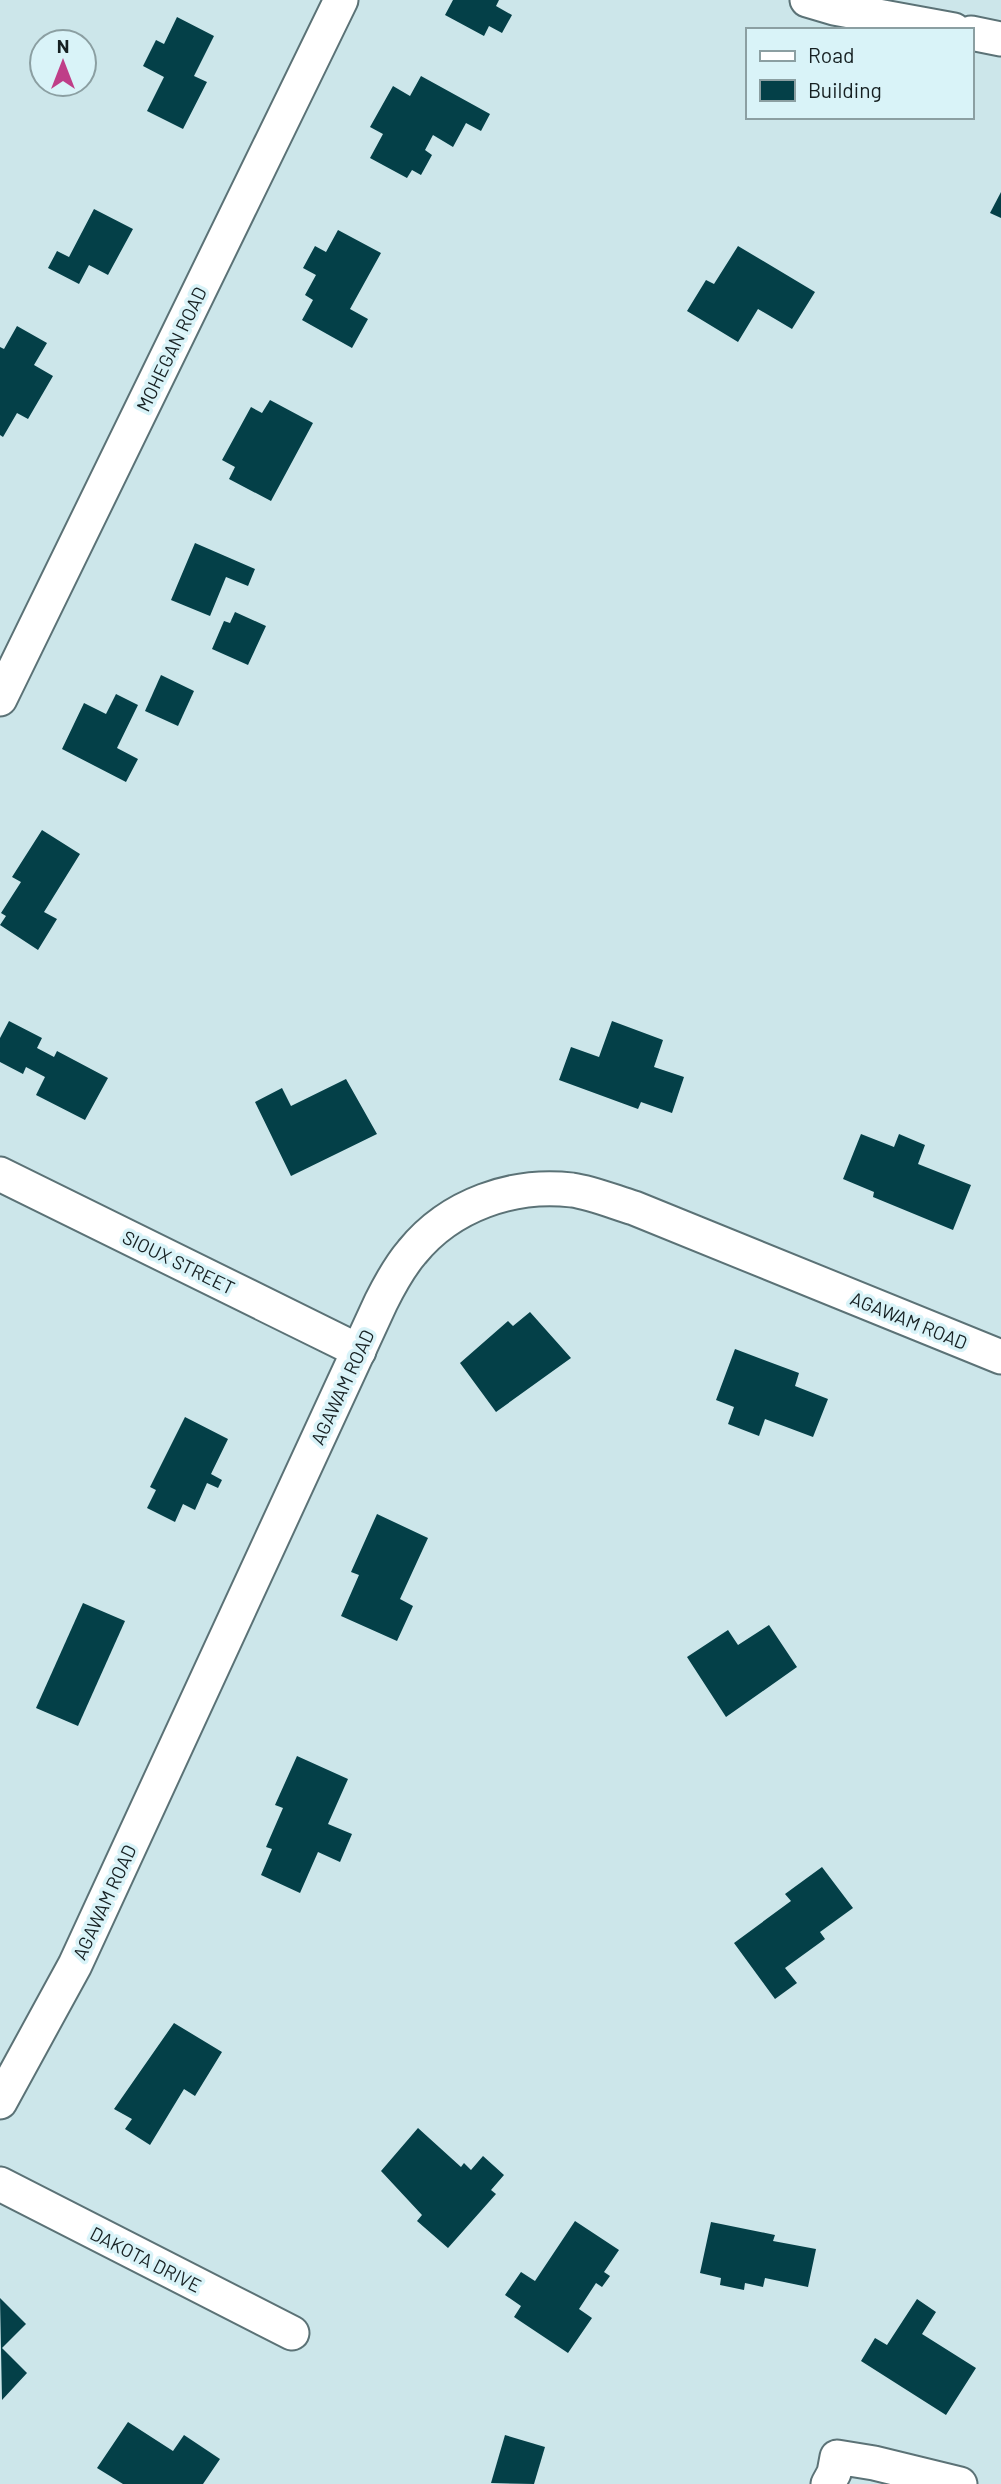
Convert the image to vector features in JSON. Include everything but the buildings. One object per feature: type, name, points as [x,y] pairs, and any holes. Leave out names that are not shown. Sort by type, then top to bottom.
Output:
[{"type":"street","name":"MOHEGAN ROAD","points":[[0,699],[341,0]]},
{"type":"street","points":[[807,0],[834,8],[943,28]]},
{"type":"street","points":[[973,33],[1001,39]]},
{"type":"street","name":"SIOUX STREET","points":[[0,1174],[359,1350]]},
{"type":"street","name":"AGAWAM ROAD","points":[[0,2102],[75,1965],[395,1275],[413,1250],[450,1218],[478,1202],[509,1193],[541,1188],[574,1190],[634,1209],[1001,1357]]},
{"type":"street","name":"DAKOTA DRIVE","points":[[0,2184],[292,2333]]},
{"type":"street","points":[[828,2484],[834,2473],[837,2457],[960,2484]]}]
